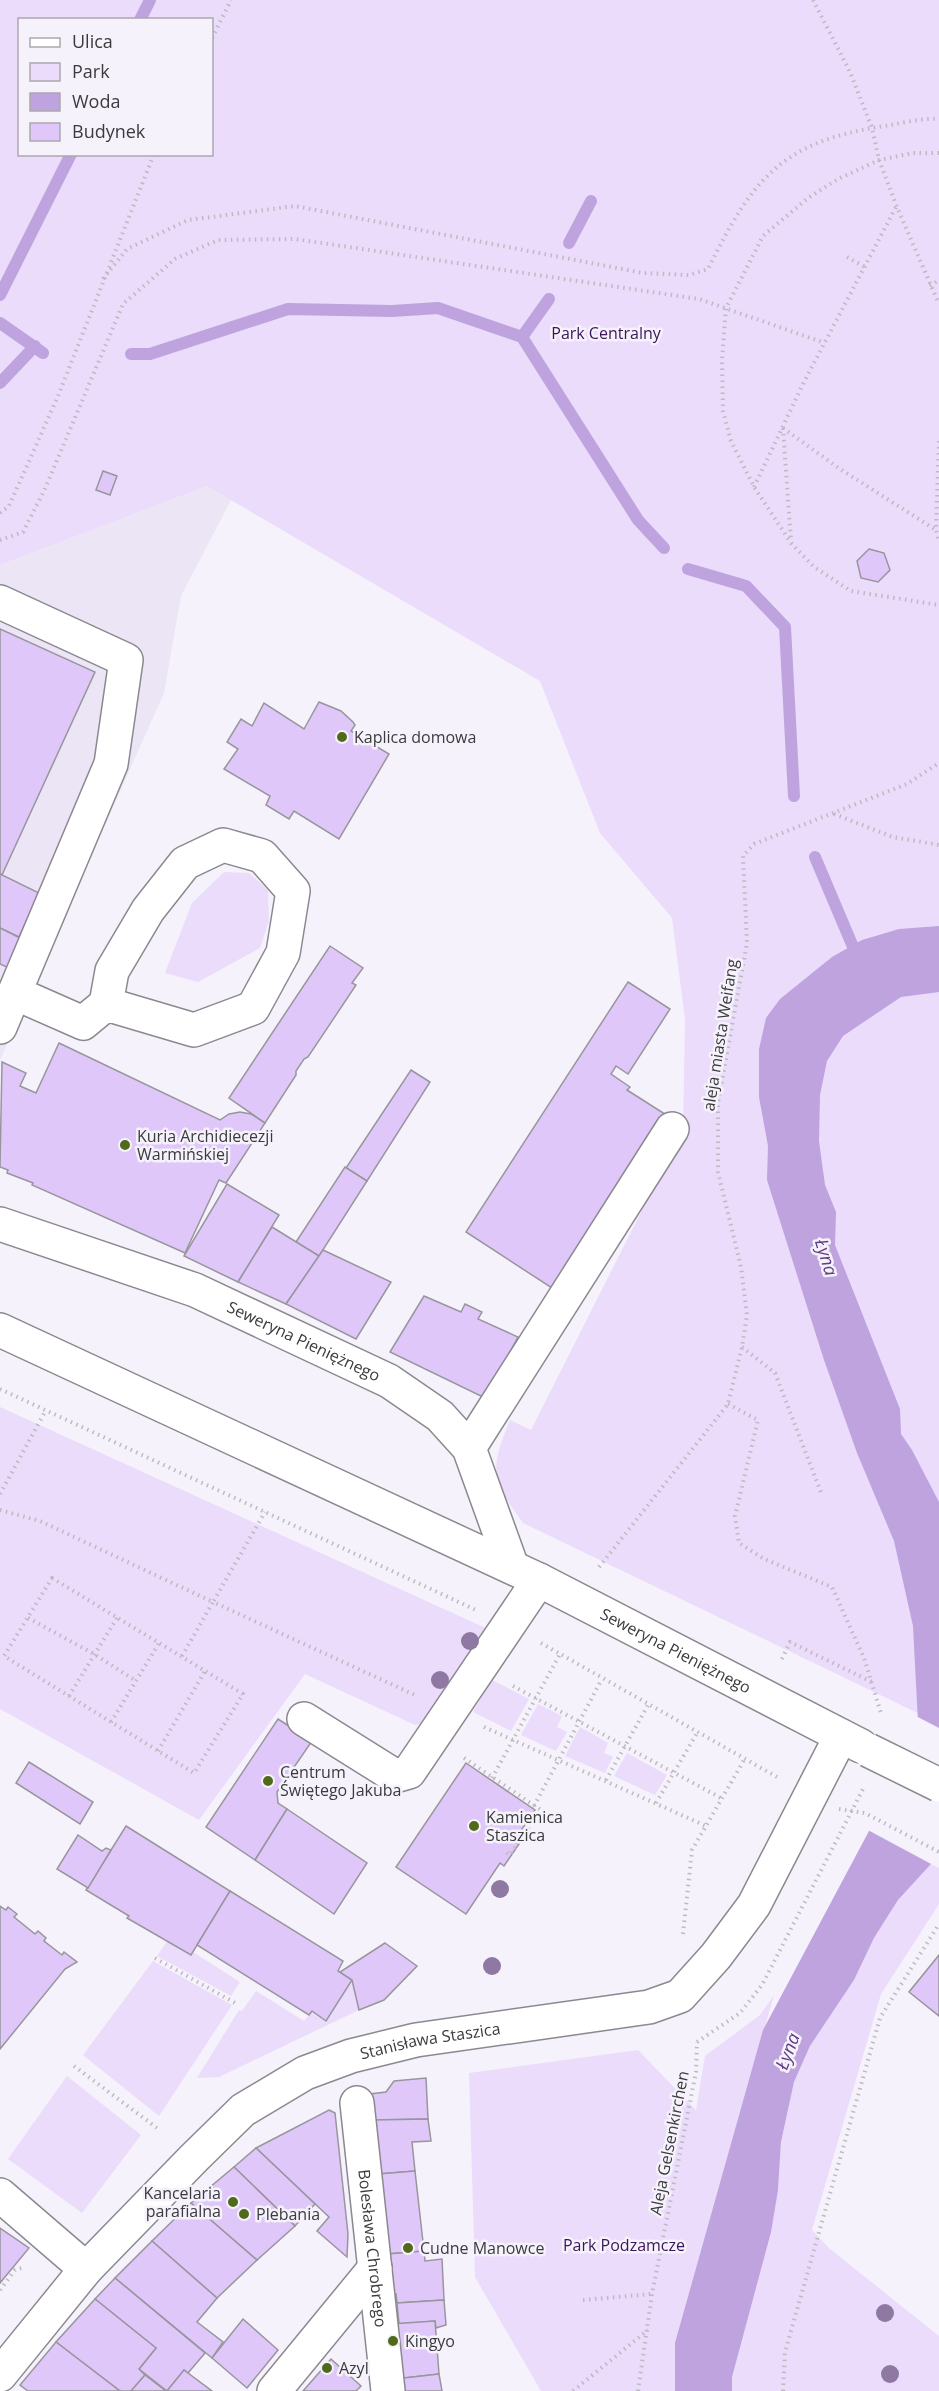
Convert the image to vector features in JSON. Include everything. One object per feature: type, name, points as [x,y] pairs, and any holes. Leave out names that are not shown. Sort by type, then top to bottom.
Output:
[{"type":"street","points":[[0,602],[126,660],[111,764],[0,1028]]},
{"type":"street","points":[[15,993],[83,1023],[106,1004],[112,971],[148,910],[185,863],[223,845],[262,856],[293,891],[283,953],[253,1008],[194,1030],[106,1004]]},
{"type":"street","points":[[469,1448],[672,1129]]},
{"type":"street","name":"Seweryna Pieniężnego","points":[[0,1224],[195,1290],[389,1381],[440,1416],[469,1448],[525,1574]]},
{"type":"street","name":"Seweryna Pieniężnego","points":[[0,1330],[525,1574],[939,1785]]},
{"type":"street","points":[[304,1719],[395,1776],[409,1772],[509,1625],[525,1574]]},
{"type":"street","name":"Stanisława Staszica","points":[[0,2375],[86,2269],[243,2110],[305,2073],[351,2056],[416,2040],[649,2007],[680,1996],[716,1956],[754,1905],[854,1743]]},
{"type":"street","name":"Bolesława Chrobrego","points":[[357,2103],[388,2391]]},
{"type":"street","points":[[0,2195],[86,2269]]},
{"type":"street","points":[[274,2391],[375,2268]]},
{"type":"street","points":[[0,2385],[8,2391]]},
{"type":"path","points":[[213,36],[231,0]]},
{"type":"path","points":[[813,0],[850,72],[872,128],[879,160],[897,207],[939,304]]},
{"type":"path","points":[[103,279],[127,249],[188,220],[295,206],[643,273],[689,275],[708,269],[734,218],[770,170],[821,139],[872,128],[939,119]]},
{"type":"path","points":[[939,153],[913,153],[879,160],[838,179],[808,198],[763,236],[726,308],[722,360],[723,411],[731,441],[754,487],[791,543],[814,567],[851,591],[939,605]]},
{"type":"path","points":[[0,513],[9,506],[58,396],[153,156]]},
{"type":"path","points":[[754,487],[825,343],[897,207]]},
{"type":"path","points":[[0,540],[23,532],[44,491],[123,304],[175,259],[218,240],[295,239],[699,299],[825,343]]},
{"type":"path","points":[[847,257],[865,267]]},
{"type":"path","points":[[930,286],[939,280]]},
{"type":"path","points":[[783,428],[840,469],[936,530]]},
{"type":"path","points":[[783,428],[791,543]]},
{"type":"path","points":[[939,441],[936,530],[939,542]]},
{"type":"path","name":"aleja miasta Weifang","points":[[599,1567],[728,1404],[742,1347],[747,1315],[741,1267],[718,1172],[718,1103],[747,943],[743,856],[754,844],[907,784],[939,763]]},
{"type":"path","points":[[833,814],[893,837],[939,845]]},
{"type":"path","points":[[742,1347],[775,1373],[822,1495]]},
{"type":"path","points":[[0,1389],[509,1625],[784,1781]]},
{"type":"path","points":[[728,1404],[759,1420],[735,1516],[739,1543],[764,1559],[832,1587],[864,1658],[877,1699]]},
{"type":"path","points":[[0,1494],[46,1410]]},
{"type":"path","points":[[0,1510],[40,1521],[706,1826]]},
{"type":"path","points":[[182,1656],[265,1512]]},
{"type":"path","points":[[52,1578],[182,1656],[243,1694],[194,1773],[4,1656],[52,1578]]},
{"type":"path","points":[[28,1618],[94,1654],[136,1681]]},
{"type":"path","points":[[69,1696],[117,1618]]},
{"type":"path","points":[[782,1659],[790,1642],[872,1682]]},
{"type":"path","points":[[111,1722],[159,1643]]},
{"type":"path","points":[[0,1649],[6,1653]]},
{"type":"path","points":[[492,1778],[560,1654]]},
{"type":"path","points":[[480,1669],[721,1798]]},
{"type":"path","points":[[158,1751],[205,1671]]},
{"type":"path","points":[[534,1806],[602,1679]]},
{"type":"path","points":[[606,1780],[649,1705]]},
{"type":"path","points":[[656,1803],[697,1733]]},
{"type":"path","points":[[455,1752],[541,1810],[510,1855],[503,1850]]},
{"type":"path","points":[[682,1942],[692,1850],[744,1760]]},
{"type":"path","points":[[839,1809],[865,1813],[939,1852]]},
{"type":"path","name":"Aleja Gelsenkirchen","points":[[638,2391],[652,2294],[696,2072],[697,2042],[740,2013],[762,1985],[847,1823]]},
{"type":"path","points":[[783,2391],[785,2352],[880,2018],[939,1924]]},
{"type":"path","points":[[155,1958],[237,2004]]},
{"type":"path","points":[[74,2066],[157,2128]]},
{"type":"path","points":[[0,2290],[10,2277]]},
{"type":"path","points":[[584,2300],[652,2294]]},
{"type":"path","points":[[573,2391],[648,2330]]},
{"type":"shaded area","points":[[207,486],[231,500],[181,596],[164,693],[0,1060],[0,565]]},
{"type":"green space","name":"Park Centralny","points":[[0,0],[939,0],[939,1699],[930,1719],[523,1523],[505,1496],[499,1485],[496,1463],[510,1420],[531,1430],[683,1129],[685,1019],[672,918],[600,833],[540,681],[207,486],[0,565]]},
{"type":"green space","points":[[224,872],[249,873],[268,890],[269,921],[260,948],[198,982],[165,973],[192,903]]},
{"type":"green space","points":[[0,1407],[490,1630],[425,1723],[415,1725],[305,1674],[199,1820],[0,1709]]},
{"type":"green space","points":[[492,1680],[529,1699],[511,1731],[473,1712]]},
{"type":"green space","points":[[538,1704],[562,1716],[557,1727],[567,1732],[556,1751],[521,1735]]},
{"type":"green space","points":[[580,1727],[608,1743],[604,1753],[613,1757],[605,1773],[565,1756]]},
{"type":"green space","points":[[627,1753],[667,1775],[655,1795],[614,1776]]},
{"type":"green space","name":"Park Podzamcze","points":[[931,1864],[939,1868],[939,1904],[881,1994],[812,2230],[830,2249],[939,2336],[939,2391],[541,2391],[475,2277],[469,2073],[638,2050],[696,2110],[705,2056],[760,2015],[774,1995],[731,2146],[778,2190],[781,2142],[794,2082],[810,2046],[854,1980],[874,1938],[898,1900]]},
{"type":"green space","points":[[168,1940],[191,1955],[193,1952],[240,1982],[231,1996],[157,1956]]},
{"type":"green space","points":[[153,1961],[232,2005],[159,2116],[83,2055]]},
{"type":"green space","points":[[352,1980],[359,2010],[219,2077],[197,2078],[239,2010],[242,2011],[256,1991],[304,2021],[312,2011],[326,2020]]},
{"type":"green space","points":[[67,2076],[141,2135],[82,2213],[8,2159]]},
{"type":"water","name":"Łyna","points":[[939,926],[939,992],[901,997],[843,1036],[827,1061],[820,1095],[819,1141],[825,1185],[836,1212],[835,1245],[900,1409],[901,1434],[939,1502],[939,1843],[931,1864],[898,1900],[874,1938],[854,1980],[810,2046],[794,2082],[781,2142],[778,2190],[771,2232],[732,2377],[732,2391],[675,2391],[675,2343],[763,2030],[869,1831],[918,1722],[913,1626],[894,1541],[857,1453],[824,1360],[767,1180],[768,1146],[759,1097],[759,1049],[766,1018],[780,999],[832,957],[862,940],[899,929]]},
{"type":"pier","points":[[914,1715],[939,1728],[939,1851],[933,1865],[866,1829],[915,1722]]},
{"type":"building","points":[[103,471],[117,476],[110,495],[96,490]]},
{"type":"building","points":[[869,549],[884,553],[890,570],[878,582],[861,578],[857,561]]},
{"type":"building","points":[[0,629],[95,672],[2,875],[0,874]]},
{"type":"building","points":[[319,702],[341,711],[355,725],[351,731],[389,754],[339,839],[294,811],[289,819],[266,805],[270,796],[224,769],[238,749],[227,742],[241,719],[252,726],[264,703],[304,729]]},
{"type":"building","points":[[0,874],[39,893],[19,937],[0,928]]},
{"type":"building","points":[[0,928],[20,938],[9,968],[0,964]]},
{"type":"building","points":[[330,946],[363,968],[352,983],[356,985],[308,1057],[296,1071],[296,1075],[265,1123],[229,1098]]},
{"type":"building","points":[[628,982],[670,1009],[628,1074],[616,1066],[611,1074],[630,1087],[627,1090],[668,1116],[555,1290],[466,1232]]},
{"type":"building","name":"Kuria Archidiecezji Warmińskiej","points":[[59,1043],[220,1120],[229,1114],[240,1112],[251,1114],[265,1123],[226,1183],[219,1180],[185,1253],[32,1185],[33,1183],[7,1173],[8,1170],[0,1167],[2,1062],[26,1073],[20,1086],[36,1093]]},
{"type":"building","points":[[411,1070],[430,1082],[367,1181],[346,1168]]},
{"type":"building","points":[[345,1167],[367,1181],[319,1256],[296,1242]]},
{"type":"building","points":[[227,1184],[279,1215],[238,1282],[184,1256]]},
{"type":"building","points":[[272,1227],[319,1256],[286,1304],[238,1282]]},
{"type":"building","points":[[323,1250],[391,1282],[356,1339],[286,1304]]},
{"type":"building","points":[[424,1296],[461,1312],[465,1304],[482,1312],[478,1319],[518,1337],[485,1398],[390,1352]]},
{"type":"building","points":[[278,1719],[312,1741],[277,1792],[278,1803],[287,1809],[255,1860],[206,1827]]},
{"type":"building","points":[[29,1762],[93,1802],[80,1824],[16,1783]]},
{"type":"building","name":"Kamienica Staszica","points":[[466,1763],[535,1810],[514,1841],[519,1844],[504,1866],[500,1863],[466,1914],[396,1867]]},
{"type":"building","points":[[287,1809],[367,1863],[334,1914],[255,1860]]},
{"type":"building","points":[[126,1826],[230,1891],[191,1955],[127,1918],[129,1916],[86,1890]]},
{"type":"building","points":[[78,1835],[102,1851],[106,1848],[111,1850],[88,1888],[57,1869]]},
{"type":"building","points":[[230,1891],[343,1961],[338,1971],[352,1980],[326,2021],[312,2011],[309,2015],[197,1945]]},
{"type":"building","points":[[0,1906],[6,1910],[8,1907],[17,1914],[14,1917],[35,1934],[38,1931],[46,1938],[44,1941],[62,1955],[64,1952],[77,1962],[65,1969],[0,2049]]},
{"type":"building","points":[[385,1943],[417,1966],[384,2000],[359,2010],[352,1980],[340,1972]]},
{"type":"building","points":[[939,1955],[939,2016],[909,1992]]},
{"type":"building","points":[[426,2078],[428,2119],[372,2120],[370,2094],[386,2092],[394,2081]]},
{"type":"building","points":[[329,2110],[335,2113],[348,2234],[347,2257],[317,2231],[329,2217],[256,2148]]},
{"type":"building","points":[[428,2119],[431,2141],[412,2142],[415,2171],[378,2174],[372,2120]]},
{"type":"building","points":[[256,2148],[315,2204],[295,2226],[234,2167]]},
{"type":"building","name":"Plebania","points":[[234,2167],[295,2226],[257,2260],[191,2203]]},
{"type":"building","points":[[415,2171],[424,2251],[387,2254],[378,2174]]},
{"type":"building","points":[[191,2203],[257,2260],[217,2298],[152,2241]]},
{"type":"building","points":[[0,2228],[29,2248],[0,2283]]},
{"type":"building","points":[[152,2241],[217,2298],[197,2322],[223,2342],[212,2358],[115,2278]]},
{"type":"building","points":[[424,2251],[425,2261],[442,2259],[444,2300],[397,2303],[396,2294],[391,2294],[387,2254]]},
{"type":"building","points":[[115,2278],[205,2353],[188,2373],[184,2370],[167,2391],[139,2369],[156,2348],[95,2299]]},
{"type":"building","points":[[95,2299],[156,2348],[139,2369],[145,2375],[131,2391],[120,2391],[56,2342]]},
{"type":"building","points":[[444,2300],[446,2325],[436,2328],[435,2321],[399,2324],[397,2303]]},
{"type":"building","points":[[243,2319],[278,2350],[247,2388],[212,2358]]},
{"type":"building","points":[[435,2321],[439,2374],[395,2379],[390,2324]]},
{"type":"building","points":[[56,2342],[120,2391],[28,2391],[20,2385]]},
{"type":"building","points":[[331,2359],[361,2386],[356,2391],[303,2391]]},
{"type":"building","points":[[184,2370],[212,2391],[167,2391]]},
{"type":"building","points":[[439,2374],[442,2391],[396,2391],[395,2379]]},
{"type":"building","points":[[145,2375],[166,2391],[131,2391]]},
{"type":"waterway","points":[[141,18],[150,0]]},
{"type":"waterway","points":[[0,295],[70,156]]},
{"type":"waterway","points":[[569,243],[591,201]]},
{"type":"waterway","points":[[522,337],[549,299]]},
{"type":"waterway","points":[[131,354],[150,354],[288,309],[392,311],[438,308],[522,337],[638,520],[664,548]]},
{"type":"waterway","points":[[0,323],[43,353]]},
{"type":"waterway","points":[[0,383],[35,346]]},
{"type":"waterway","points":[[688,569],[746,586],[785,627],[794,796]]},
{"type":"waterway","points":[[815,857],[859,961]]},
{"type":"place","name":"Kaplica domowa","points":[[342,737]]},
{"type":"place","name":"Kuria Archidiecezji Warmińskiej","points":[[125,1145]]},
{"type":"place","name":"Centrum Świętego Jakuba","points":[[268,1781]]},
{"type":"place","name":"Kamienica Staszica","points":[[474,1826]]},
{"type":"place","name":"Kancelaria parafialna","points":[[233,2202]]},
{"type":"place","name":"Plebania","points":[[244,2214]]},
{"type":"place","name":"Cudne Manowce","points":[[408,2248]]},
{"type":"place","name":"Kingyo","points":[[393,2341]]},
{"type":"place","name":"Azyl","points":[[327,2368]]}]
